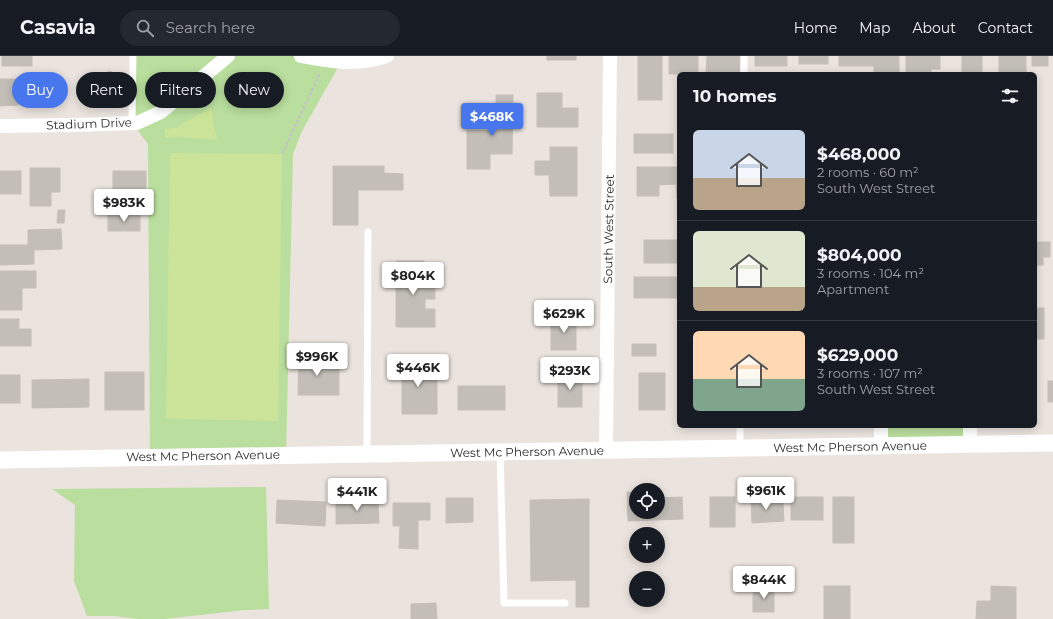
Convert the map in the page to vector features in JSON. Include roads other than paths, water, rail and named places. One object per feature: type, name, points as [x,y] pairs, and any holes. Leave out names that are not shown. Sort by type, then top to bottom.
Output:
[{"type":"street","name":"Stadium Drive","points":[[0,126],[132,123],[161,112],[228,56]]},
{"type":"street","points":[[302,56],[325,61],[341,59],[363,62],[387,56]]},
{"type":"street","name":"South West Street","points":[[606,451],[610,56]]},
{"type":"street","points":[[881,428],[881,446]]},
{"type":"street","points":[[970,428],[970,445]]},
{"type":"street","name":"West Mc Pherson Avenue","points":[[0,460],[1053,443]]},
{"type":"lane","points":[[132,123],[133,56]]},
{"type":"lane","points":[[744,56],[744,72]]},
{"type":"lane","points":[[367,453],[368,232]]},
{"type":"lane","points":[[740,428],[740,448]]},
{"type":"lane","points":[[500,452],[504,603],[565,603]]}]
